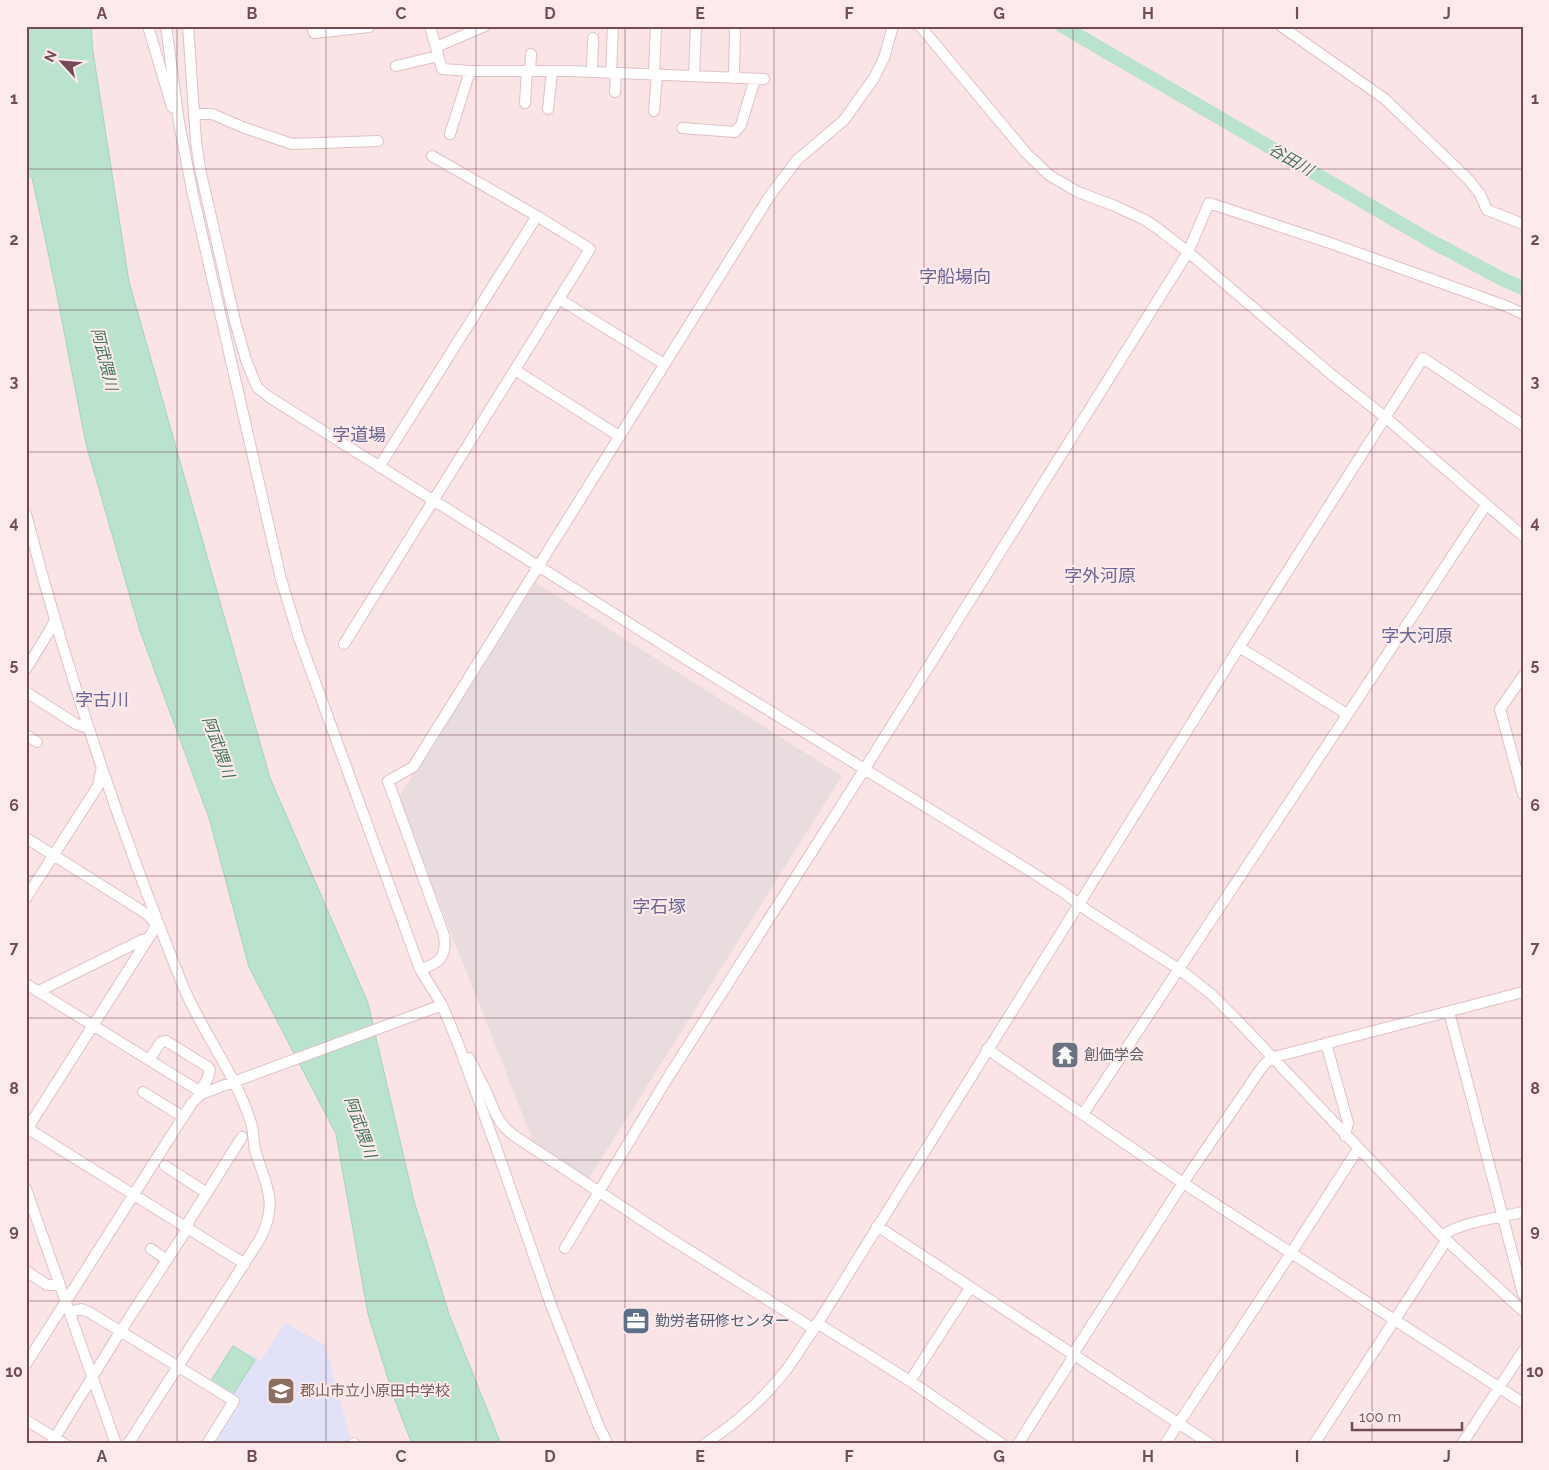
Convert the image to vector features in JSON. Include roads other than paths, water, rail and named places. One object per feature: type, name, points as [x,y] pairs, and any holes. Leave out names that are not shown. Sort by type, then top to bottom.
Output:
[{"type":"street","points":[[148,26],[172,109],[178,115]]},
{"type":"street","points":[[166,26],[178,115],[193,195],[280,579],[299,638],[420,969],[457,1041],[551,1305],[600,1429],[608,1444]]},
{"type":"street","points":[[188,26],[200,169],[235,321],[257,388],[864,770],[915,798],[1179,969],[1211,994],[1444,1239],[1523,1311]]},
{"type":"street","points":[[312,26],[314,33],[369,27]]},
{"type":"street","points":[[430,26],[442,69],[592,72],[759,79],[741,125],[735,132],[682,128]]},
{"type":"street","points":[[396,66],[437,51],[485,26]]},
{"type":"street","points":[[613,26],[615,92]]},
{"type":"street","points":[[654,111],[656,26]]},
{"type":"street","points":[[694,76],[696,26]]},
{"type":"street","points":[[734,78],[735,26]]},
{"type":"street","points":[[420,969],[433,965],[443,956],[446,946],[444,935],[388,781],[413,767],[785,173],[809,149],[844,120],[870,84],[884,58],[893,26]]},
{"type":"street","points":[[920,26],[1026,153],[1049,175],[1078,192],[1145,220],[1188,252],[1523,536]]},
{"type":"street","points":[[1281,26],[1384,99],[1469,180],[1480,194],[1487,210],[1523,224]]},
{"type":"street","points":[[592,72],[594,38]]},
{"type":"street","points":[[525,102],[531,54]]},
{"type":"street","points":[[450,134],[470,71]]},
{"type":"street","points":[[548,109],[552,71]]},
{"type":"street","points":[[194,114],[212,114],[245,128],[292,144],[378,141]]},
{"type":"street","points":[[344,644],[590,249],[537,216],[432,156]]},
{"type":"street","points":[[565,1248],[667,1079],[864,770],[1188,252],[1209,202],[1330,243],[1506,306],[1523,314]]},
{"type":"street","points":[[380,467],[537,216]]},
{"type":"street","points":[[559,299],[664,364]]},
{"type":"street","points":[[705,1444],[729,1428],[752,1408],[780,1379],[815,1326],[1239,646],[1423,358],[1523,425]]},
{"type":"street","points":[[515,370],[619,436]]},
{"type":"street","points":[[1083,1114],[1486,505]]},
{"type":"street","points":[[26,514],[31,549],[124,836],[181,983],[194,1010],[239,1080],[270,1202],[271,1212],[268,1224],[128,1444]]},
{"type":"street","points":[[26,669],[55,620]]},
{"type":"street","points":[[1239,646],[1348,714]]},
{"type":"street","points":[[1523,676],[1500,709],[1523,794]]},
{"type":"street","points":[[26,692],[76,724],[88,728]]},
{"type":"street","points":[[26,736],[37,742]]},
{"type":"street","points":[[26,898],[98,786],[102,770]]},
{"type":"street","points":[[26,838],[139,909],[158,926]]},
{"type":"street","points":[[158,926],[27,1127],[133,1196],[244,1264]]},
{"type":"street","points":[[39,991],[142,940],[148,939]]},
{"type":"street","points":[[26,984],[93,1024],[200,1093]]},
{"type":"street","points":[[1018,1444],[1070,1362],[1073,1354],[1183,1183],[1262,1067],[1271,1058],[1523,992]]},
{"type":"street","points":[[200,1093],[439,1006]]},
{"type":"street","points":[[1449,1012],[1523,1294]]},
{"type":"street","points":[[26,1364],[200,1093],[210,1070],[166,1041],[161,1042],[149,1060]]},
{"type":"street","points":[[457,1041],[486,1090],[494,1113],[504,1128],[533,1150],[600,1191],[660,1232],[910,1381],[1002,1444]]},
{"type":"street","points":[[1326,1043],[1348,1123],[1346,1136]]},
{"type":"street","points":[[987,1049],[1183,1183],[1523,1403]]},
{"type":"street","points":[[143,1092],[183,1117]]},
{"type":"street","points":[[53,1441],[242,1138]]},
{"type":"street","points":[[1165,1444],[1358,1149]]},
{"type":"street","points":[[165,1166],[207,1193]]},
{"type":"street","points":[[26,1189],[94,1377],[116,1444]]},
{"type":"street","points":[[1314,1444],[1394,1320],[1448,1231],[1523,1212]]},
{"type":"street","points":[[876,1226],[1210,1444]]},
{"type":"street","points":[[151,1249],[167,1260]]},
{"type":"street","points":[[26,1272],[47,1285],[60,1285]]},
{"type":"street","points":[[910,1381],[970,1288]]},
{"type":"street","points":[[70,1312],[85,1310],[234,1401],[207,1444]]},
{"type":"street","points":[[1462,1444],[1523,1352]]},
{"type":"street","points":[[26,1420],[53,1441],[65,1444]]},
{"type":"water","name":"阿武隈川","points":[[26,26],[91,26],[93,52],[129,282],[270,778],[368,1003],[414,1201],[449,1314],[501,1444],[412,1444],[394,1398],[368,1314],[336,1134],[249,967],[209,818],[140,631],[86,444],[26,149]]},
{"type":"water","points":[[233,1346],[255,1360],[232,1396],[210,1382]]},
{"type":"waterway","name":"谷田川","points":[[1062,26],[1429,240],[1504,280],[1523,288]]},
{"type":"waterway","points":[[26,172],[48,168]]},
{"type":"place","name":"創価学会","points":[[1065,1055]]},
{"type":"place","name":"勤労者研修センター","points":[[636,1321]]},
{"type":"place","name":"郡山市立小原田中学校","points":[[281,1391]]},
{"type":"district","name":"字船場向","points":[[955,277]]},
{"type":"district","name":"字道場","points":[[359,435]]},
{"type":"district","name":"字外河原","points":[[1100,576]]},
{"type":"district","name":"字大河原","points":[[1417,636]]},
{"type":"district","name":"字古川","points":[[102,700]]},
{"type":"district","name":"字石塚","points":[[659,907]]}]
